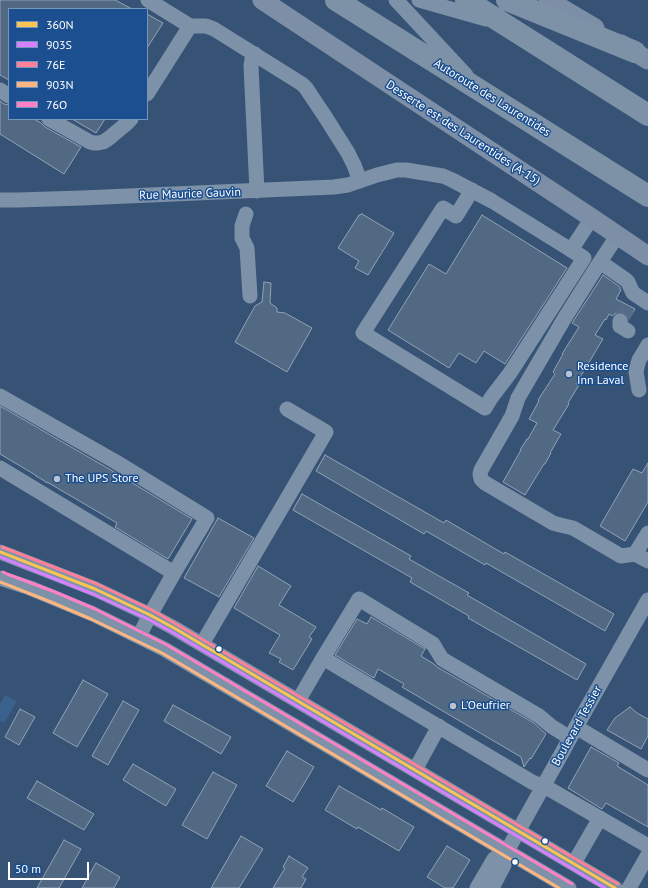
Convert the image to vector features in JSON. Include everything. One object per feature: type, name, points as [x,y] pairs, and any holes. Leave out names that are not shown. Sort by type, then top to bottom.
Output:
[{"type":"highway","name":"Autoroute des Laurentides","points":[[336,0],[648,196]]},
{"type":"highway","points":[[466,0],[648,115]]},
{"type":"highway","points":[[507,0],[644,56]]},
{"type":"main road","name":"Desserte est des Laurentides (A-15)","points":[[258,0],[269,5],[648,256]]},
{"type":"main road","points":[[548,0],[644,56]]},
{"type":"street","points":[[148,0],[190,26],[210,27],[294,78],[306,88],[348,153],[360,181]]},
{"type":"street","points":[[396,0],[483,93]]},
{"type":"street","points":[[419,0],[504,24]]},
{"type":"street","points":[[148,92],[190,26]]},
{"type":"street","points":[[250,296],[247,248],[251,237],[251,226],[246,214],[251,191],[251,66],[252,59],[255,54]]},
{"type":"street","points":[[51,120],[94,143],[103,142],[108,139],[130,120]]},
{"type":"street","name":"Rue Maurice Gauvin","points":[[0,200],[40,200],[334,187],[348,185],[377,175],[402,170],[443,176],[472,190],[498,205],[584,258],[510,373],[485,408],[364,333],[442,208],[456,216],[472,190]]},
{"type":"street","points":[[571,250],[592,218]]},
{"type":"street","points":[[617,236],[564,318],[518,398],[512,416],[480,474],[481,479],[485,482],[553,523],[573,528],[621,556],[642,558],[648,533]]},
{"type":"street","points":[[600,262],[628,282],[638,302]]},
{"type":"street","points":[[638,390],[636,372],[637,367],[639,360],[648,345]]},
{"type":"street","points":[[0,396],[116,462],[207,518],[174,573],[155,618],[139,636]]},
{"type":"street","points":[[202,644],[326,432],[287,409]]},
{"type":"street","points":[[0,468],[174,573]]},
{"type":"street","points":[[0,552],[88,586],[155,618],[519,830],[615,888]]},
{"type":"street","points":[[2,578],[86,611],[139,636],[184,660],[570,888]]},
{"type":"street","points":[[298,701],[359,599],[433,644],[442,659],[539,716],[551,726],[573,732],[648,770]]},
{"type":"street","name":"Boulevard Tessier","points":[[492,888],[504,865],[507,851],[648,600]]},
{"type":"street","points":[[323,658],[532,782],[552,790],[648,846]]},
{"type":"street","points":[[415,770],[439,726]]},
{"type":"street","points":[[574,863],[600,818]]},
{"type":"street","name":"Boulevard Tessier","points":[[477,888],[494,859],[507,851]]},
{"type":"street","points":[[629,888],[648,855]]},
{"type":"water","points":[[5,695],[17,701],[4,723],[0,721],[0,704]]},
{"type":"building","points":[[0,0],[115,0],[130,8],[8,8],[8,79],[0,75]]},
{"type":"building","points":[[148,15],[163,23],[148,46]]},
{"type":"building","points":[[0,101],[8,105],[8,120],[36,120],[45,127],[81,147],[64,174],[0,134]]},
{"type":"building","points":[[74,120],[104,120],[96,133]]},
{"type":"building","points":[[362,214],[394,233],[368,275],[355,268],[359,261],[338,248],[359,215]]},
{"type":"building","points":[[482,215],[567,268],[505,364],[484,351],[476,363],[459,353],[449,368],[388,330],[429,264],[446,274]]},
{"type":"building","points":[[603,275],[620,287],[621,290],[616,299],[635,309],[629,319],[625,313],[620,312],[612,316],[609,314],[595,335],[603,339],[576,384],[579,385],[553,430],[561,434],[545,464],[525,495],[503,482],[520,450],[537,423],[529,419],[539,401],[538,400],[555,374],[553,372],[562,354],[579,327],[572,323]]},
{"type":"building","points":[[264,282],[271,283],[270,303],[277,308],[277,312],[285,313],[312,328],[287,372],[235,342],[255,306],[262,302]]},
{"type":"building","points":[[0,406],[192,519],[168,559],[115,527],[117,523],[0,454]]},
{"type":"building","points":[[325,455],[444,523],[446,520],[504,554],[505,552],[614,614],[605,631],[486,563],[485,565],[426,531],[424,534],[316,471]]},
{"type":"building","points":[[648,463],[648,502],[625,541],[600,526],[633,469],[642,473]]},
{"type":"building","points":[[302,494],[411,556],[409,559],[469,593],[467,595],[586,664],[577,680],[468,618],[469,616],[410,582],[412,578],[293,510]]},
{"type":"building","points":[[218,518],[254,538],[219,597],[184,578]]},
{"type":"building","points":[[258,566],[291,586],[279,605],[316,627],[309,637],[312,639],[293,670],[279,662],[281,659],[269,653],[280,635],[234,608]]},
{"type":"building","points":[[371,617],[425,649],[421,656],[437,667],[534,723],[546,734],[531,759],[530,758],[524,767],[521,757],[402,687],[404,684],[378,669],[374,678],[335,655],[357,619],[367,624]]},
{"type":"building","points":[[83,680],[108,694],[77,747],[53,733]]},
{"type":"building","points":[[123,701],[139,710],[108,765],[92,756]]},
{"type":"building","points":[[173,705],[231,737],[221,754],[164,721]]},
{"type":"building","points":[[630,707],[648,719],[648,736],[641,749],[607,730],[615,718]]},
{"type":"building","points":[[20,709],[35,717],[19,745],[5,737]]},
{"type":"building","points":[[591,747],[619,763],[617,766],[648,785],[648,827],[606,803],[602,809],[568,788]]},
{"type":"building","points":[[287,751],[314,767],[293,802],[266,786]]},
{"type":"building","points":[[133,764],[176,789],[166,806],[123,780]]},
{"type":"building","points":[[213,772],[237,785],[207,839],[182,825]]},
{"type":"building","points":[[37,781],[94,814],[84,830],[27,798]]},
{"type":"building","points":[[339,786],[381,810],[382,808],[414,827],[399,851],[325,810]]},
{"type":"building","points":[[241,836],[263,849],[239,888],[211,888]]},
{"type":"building","points":[[64,840],[81,849],[59,888],[37,888]]},
{"type":"building","points":[[447,846],[470,860],[453,888],[445,888],[427,877]]},
{"type":"building","points":[[289,856],[308,868],[302,877],[306,879],[301,888],[273,888],[285,868],[283,867]]},
{"type":"building","points":[[96,863],[120,877],[114,888],[82,888]]},
{"type":"tunnel","points":[[620,321],[629,306]]},
{"type":"transit line","name":"76E","points":[[2,547],[97,584],[152,610],[618,884]]},
{"type":"transit line","name":"360N","points":[[0,552],[95,589],[174,628],[615,888]]},
{"type":"transit line","name":"903S","points":[[0,557],[93,594],[148,619],[172,632],[605,888]]},
{"type":"transit line","name":"76O","points":[[3,572],[95,609],[167,645],[572,884]]},
{"type":"transit line","name":"903N","points":[[0,582],[91,619],[162,653],[559,888]]},
{"type":"place","name":"Residence Inn Laval","points":[[569,374]]},
{"type":"place","name":"The UPS Store","points":[[57,479]]},
{"type":"place","name":"L'Oeufrier","points":[[453,706]]}]
